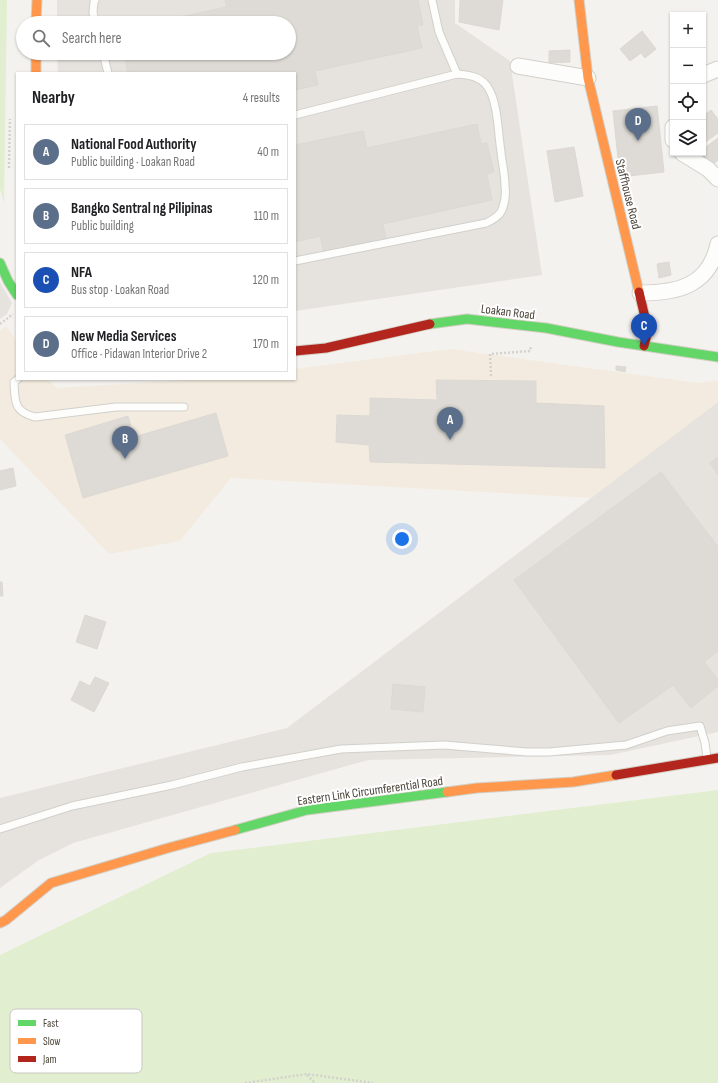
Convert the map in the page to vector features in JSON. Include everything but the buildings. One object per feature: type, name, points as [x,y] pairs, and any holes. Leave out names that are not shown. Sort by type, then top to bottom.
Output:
[{"type":"main road","points":[[36,16],[37,0]]},
{"type":"main road","name":"Staffhouse Road","points":[[579,0],[588,78],[648,330],[644,346]]},
{"type":"main road","points":[[36,60],[36,72]]},
{"type":"main road","points":[[0,263],[8,281],[16,293]]},
{"type":"main road","name":"Loakan Road","points":[[296,351],[326,348],[430,324],[467,319],[546,328],[718,358]]},
{"type":"main road","name":"Eastern Link Circumferential Road","points":[[0,923],[6,920],[51,883],[168,848],[307,810],[477,788],[573,782],[718,758]]},
{"type":"street","points":[[518,66],[588,78]]},
{"type":"street","points":[[706,74],[718,69]]},
{"type":"street","points":[[687,156],[708,169],[718,179]]},
{"type":"street","points":[[640,294],[669,292],[684,288],[699,279],[708,269],[715,257],[718,244]]},
{"type":"lane","points":[[94,16],[93,12],[95,0]]},
{"type":"lane","points":[[432,0],[439,32],[456,74]]},
{"type":"lane","points":[[105,60],[108,72]]},
{"type":"lane","points":[[296,115],[456,74],[471,76],[481,80],[487,86],[491,94],[495,108],[506,186],[501,212],[494,219],[486,223],[296,261]]},
{"type":"lane","points":[[17,380],[14,382],[15,402],[24,414],[35,417],[116,407],[184,407]]},
{"type":"lane","points":[[0,829],[72,806],[172,785],[242,767],[341,749],[444,745],[527,752],[549,752],[626,745],[668,731],[700,726],[705,742],[708,760]]},
{"type":"path","points":[[9,168],[10,119]]},
{"type":"path","points":[[0,324],[16,312]]},
{"type":"path","points":[[491,376],[490,354],[530,350],[531,346]]},
{"type":"path","points":[[307,1074],[315,1083]]},
{"type":"path","points":[[246,1083],[307,1074],[373,1083]]},
{"type":"shaded area","points":[[57,0],[455,0],[455,23],[510,61],[542,275],[296,311],[296,72],[58,72],[57,60],[296,60],[296,16],[57,16]]},
{"type":"shaded area","points":[[0,282],[12,303],[7,314],[0,319]]},
{"type":"shaded area","points":[[6,326],[16,341],[16,380],[48,380],[57,388],[187,380],[296,380],[296,369],[450,349],[698,383],[718,380],[718,402],[591,498],[231,478],[180,541],[109,554],[0,439],[0,331]]},
{"type":"shaded area","points":[[718,402],[718,732],[610,755],[368,760],[73,843],[39,860],[0,888],[0,798],[287,728]]},
{"type":"green space","points":[[0,0],[7,0],[4,203],[0,189]]},
{"type":"green space","points":[[718,790],[718,1083],[0,1083],[0,955],[211,853]]},
{"type":"traffic: fast","points":[[0,263],[8,281],[16,293]]},
{"type":"traffic: fast","points":[[430,324],[467,319],[546,328],[618,342],[718,357]]},
{"type":"traffic: fast","points":[[235,830],[307,810],[447,792]]},
{"type":"traffic: slow","points":[[36,16],[37,0]]},
{"type":"traffic: slow","points":[[579,0],[588,78],[639,292]]},
{"type":"traffic: slow","points":[[36,60],[36,72]]},
{"type":"traffic: slow","points":[[447,792],[477,788],[573,782],[616,775]]},
{"type":"traffic: slow","points":[[0,923],[6,920],[51,883],[168,848],[235,830]]},
{"type":"traffic: jam","points":[[639,292],[648,330],[644,346]]},
{"type":"traffic: jam","points":[[296,351],[326,348],[430,324]]},
{"type":"traffic: jam","points":[[616,775],[718,758]]},
{"type":"place","name":"New Media Services","points":[[638,141]]},
{"type":"place","name":"NFA","points":[[644,346]]},
{"type":"place","name":"National Food Authority","points":[[450,440]]},
{"type":"place","name":"Bangko Sentral ng Pilipinas","points":[[125,459]]}]
